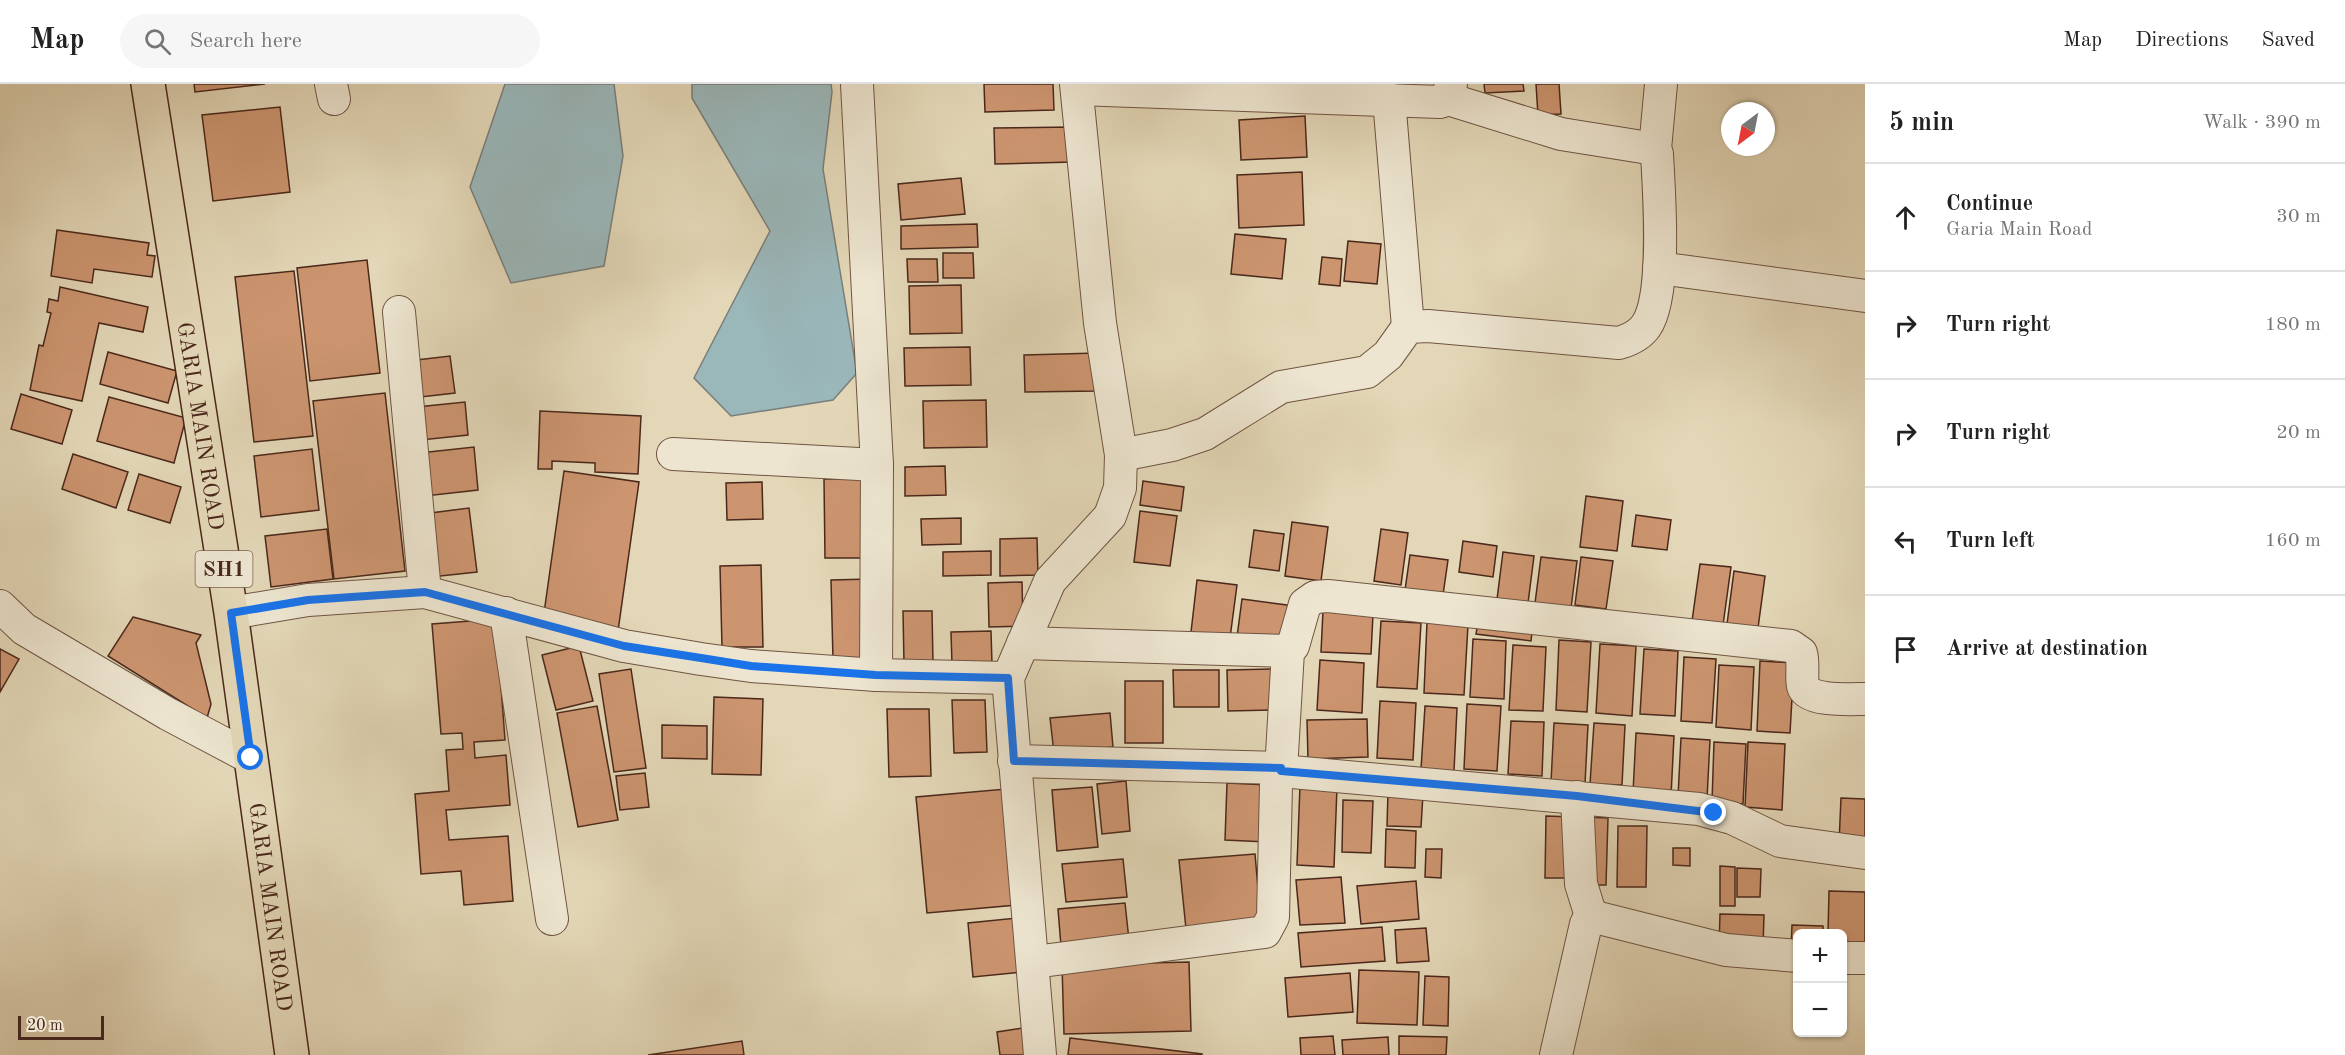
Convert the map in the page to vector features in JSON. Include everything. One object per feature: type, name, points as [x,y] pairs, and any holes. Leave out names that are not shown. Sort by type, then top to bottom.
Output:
[{"type":"main road","name":"GARIA MAIN ROAD","points":[[148,84],[231,613],[292,1055]]},
{"type":"street","points":[[857,84],[877,465],[876,675]]},
{"type":"street","points":[[1408,327],[1428,326],[1619,343],[1631,339],[1648,322],[1659,268],[1657,154],[1654,149],[1661,84]]},
{"type":"street","points":[[1040,1055],[1034,962],[1008,678],[1050,581],[1110,516],[1120,488],[1121,455],[1100,323],[1077,86],[1440,102],[1450,91],[1552,132],[1654,149]]},
{"type":"street","points":[[1121,455],[1172,445],[1205,434],[1281,387],[1367,372],[1388,355],[1408,327],[1389,99]]},
{"type":"street","points":[[1659,268],[1865,296]]},
{"type":"street","points":[[399,312],[425,592]]},
{"type":"street","points":[[673,454],[877,465]]},
{"type":"street","points":[[231,613],[308,600],[425,592],[646,650],[751,666],[876,675],[1008,678]]},
{"type":"street","points":[[1034,962],[1265,932],[1273,917],[1276,785],[1281,770],[1288,651],[1293,646],[1305,603],[1316,597],[1328,596],[1791,646],[1801,653],[1803,686],[1808,693],[1825,698],[1865,699]]},
{"type":"street","points":[[0,606],[24,629],[168,714],[251,758]]},
{"type":"street","points":[[506,613],[552,919]]},
{"type":"street","points":[[1023,643],[1288,651]]},
{"type":"street","points":[[1014,761],[1281,770],[1699,809],[1732,818],[1780,841],[1865,853]]},
{"type":"street","points":[[1556,1055],[1586,924],[1591,916],[1581,884],[1577,796]]},
{"type":"street","points":[[1591,916],[1726,950],[1793,956]]},
{"type":"street","points":[[1847,958],[1865,958]]},
{"type":"water","points":[[505,84],[614,84],[623,156],[604,266],[511,283],[470,187]]},
{"type":"water","points":[[692,84],[831,84],[823,169],[857,373],[833,400],[731,416],[694,378],[770,231],[692,98]]},
{"type":"building","points":[[194,84],[265,84],[195,92]]},
{"type":"building","points":[[984,84],[1053,84],[1054,110],[985,112]]},
{"type":"building","points":[[1484,84],[1523,84],[1524,91],[1485,93]]},
{"type":"building","points":[[1536,84],[1559,84],[1561,114],[1538,115]]},
{"type":"building","points":[[280,107],[290,192],[213,201],[202,115]]},
{"type":"building","points":[[1305,116],[1307,157],[1241,160],[1239,120]]},
{"type":"building","points":[[1073,127],[1073,162],[995,164],[994,128]]},
{"type":"building","points":[[1302,172],[1304,225],[1239,228],[1237,175]]},
{"type":"building","points":[[961,178],[965,214],[901,220],[898,184]]},
{"type":"building","points":[[977,224],[978,247],[901,249],[901,226]]},
{"type":"building","points":[[57,230],[149,243],[147,255],[155,256],[152,277],[94,269],[92,283],[51,276]]},
{"type":"building","points":[[1235,234],[1286,239],[1282,279],[1231,274]]},
{"type":"building","points":[[1348,241],[1381,244],[1377,284],[1344,281]]},
{"type":"building","points":[[943,253],[973,253],[974,278],[943,278]]},
{"type":"building","points":[[1322,257],[1342,259],[1340,286],[1319,284]]},
{"type":"building","points":[[907,259],[937,259],[938,282],[908,282]]},
{"type":"building","points":[[367,260],[380,373],[310,381],[297,268]]},
{"type":"building","points":[[294,271],[313,436],[254,442],[235,277]]},
{"type":"building","points":[[961,285],[962,333],[910,334],[909,286]]},
{"type":"building","points":[[60,287],[148,307],[143,332],[99,323],[82,401],[30,390],[39,345],[43,346],[51,313],[47,312],[49,299],[58,301]]},
{"type":"building","points":[[970,347],[971,385],[905,386],[904,348]]},
{"type":"building","points":[[108,352],[177,371],[168,403],[100,384]]},
{"type":"building","points":[[1097,353],[1098,391],[1025,392],[1024,355]]},
{"type":"building","points":[[450,356],[455,393],[412,398],[408,361]]},
{"type":"building","points":[[385,393],[405,571],[334,579],[313,401]]},
{"type":"building","points":[[21,394],[72,410],[62,444],[11,429]]},
{"type":"building","points":[[109,397],[186,418],[174,463],[97,441]]},
{"type":"building","points":[[986,400],[987,447],[924,448],[923,401]]},
{"type":"building","points":[[465,402],[468,435],[421,440],[417,407]]},
{"type":"building","points":[[540,411],[641,416],[638,474],[595,472],[595,463],[552,461],[552,469],[538,469]]},
{"type":"building","points":[[474,447],[478,490],[425,496],[420,453]]},
{"type":"building","points":[[312,449],[319,510],[261,517],[254,456]]},
{"type":"building","points":[[73,454],[128,472],[116,508],[62,489]]},
{"type":"building","points":[[945,466],[946,495],[905,496],[905,467]]},
{"type":"building","points":[[564,471],[639,482],[618,631],[543,620]]},
{"type":"building","points":[[139,474],[181,487],[170,523],[128,510]]},
{"type":"building","points":[[870,478],[873,558],[825,558],[824,479]]},
{"type":"building","points":[[1143,481],[1184,487],[1181,511],[1140,505]]},
{"type":"building","points":[[762,482],[763,519],[727,520],[726,483]]},
{"type":"building","points":[[1586,496],[1623,501],[1617,551],[1580,547]]},
{"type":"building","points":[[469,508],[477,572],[431,577],[423,514]]},
{"type":"building","points":[[1140,511],[1177,516],[1170,566],[1134,562]]},
{"type":"building","points":[[1636,515],[1671,520],[1667,550],[1632,546]]},
{"type":"building","points":[[961,518],[961,544],[922,545],[921,519]]},
{"type":"building","points":[[1292,522],[1328,527],[1321,581],[1285,576]]},
{"type":"building","points":[[327,529],[333,579],[271,587],[265,536]]},
{"type":"building","points":[[1381,529],[1408,533],[1401,585],[1374,581]]},
{"type":"building","points":[[1254,530],[1284,534],[1279,571],[1249,567]]},
{"type":"building","points":[[1037,538],[1038,575],[1000,576],[1000,539]]},
{"type":"building","points":[[1463,541],[1497,546],[1493,577],[1459,572]]},
{"type":"building","points":[[991,551],[991,575],[943,576],[943,552]]},
{"type":"building","points":[[1503,552],[1534,556],[1528,603],[1497,599]]},
{"type":"building","points":[[1410,555],[1448,560],[1443,595],[1405,590]]},
{"type":"building","points":[[1541,557],[1577,561],[1571,608],[1535,603]]},
{"type":"building","points":[[1581,557],[1613,561],[1606,609],[1575,605]]},
{"type":"building","points":[[1700,564],[1731,567],[1723,625],[1692,621]]},
{"type":"building","points":[[761,565],[763,647],[722,647],[720,566]]},
{"type":"building","points":[[1734,571],[1765,576],[1758,628],[1727,624]]},
{"type":"building","points":[[870,579],[872,659],[833,660],[831,580]]},
{"type":"building","points":[[1197,580],[1237,585],[1230,638],[1191,632]]},
{"type":"building","points":[[1022,582],[1023,626],[989,627],[988,583]]},
{"type":"building","points":[[1242,599],[1294,606],[1289,643],[1237,637]]},
{"type":"building","points":[[903,611],[932,611],[933,663],[904,664]]},
{"type":"building","points":[[1323,611],[1373,614],[1371,654],[1321,652]]},
{"type":"building","points":[[1479,616],[1533,623],[1531,641],[1476,634]]},
{"type":"building","points":[[133,617],[201,635],[196,643],[211,704],[207,718],[108,656]]},
{"type":"building","points":[[496,619],[505,740],[474,742],[475,758],[506,755],[510,805],[446,810],[449,840],[508,836],[513,901],[464,905],[461,871],[421,874],[415,794],[449,791],[446,750],[463,749],[462,733],[441,734],[432,624]]},
{"type":"building","points":[[1381,621],[1421,623],[1417,689],[1377,687]]},
{"type":"building","points":[[1427,622],[1468,625],[1464,695],[1424,693]]},
{"type":"building","points":[[991,631],[992,664],[952,665],[951,632]]},
{"type":"building","points":[[1473,639],[1506,641],[1504,699],[1470,697]]},
{"type":"building","points":[[1559,640],[1591,642],[1587,712],[1556,710]]},
{"type":"building","points":[[1600,644],[1636,646],[1632,716],[1596,713]]},
{"type":"building","points":[[1513,645],[1546,647],[1543,711],[1509,710]]},
{"type":"building","points":[[579,646],[593,701],[556,710],[542,655]]},
{"type":"building","points":[[0,649],[19,659],[0,692]]},
{"type":"building","points":[[1644,649],[1678,651],[1675,716],[1640,714]]},
{"type":"building","points":[[1684,657],[1716,659],[1712,723],[1681,721]]},
{"type":"building","points":[[1320,660],[1364,663],[1362,713],[1317,710]]},
{"type":"building","points":[[1760,661],[1794,663],[1790,733],[1757,731]]},
{"type":"building","points":[[1719,665],[1754,667],[1751,730],[1716,727]]},
{"type":"building","points":[[631,669],[646,768],[614,772],[599,674]]},
{"type":"building","points":[[1274,669],[1275,710],[1228,711],[1227,670]]},
{"type":"building","points":[[1173,670],[1219,670],[1219,707],[1174,707]]},
{"type":"building","points":[[1125,681],[1163,681],[1163,743],[1125,743]]},
{"type":"building","points":[[714,697],[763,699],[761,775],[712,774]]},
{"type":"building","points":[[952,700],[985,700],[987,752],[954,753]]},
{"type":"building","points":[[1380,701],[1416,703],[1413,760],[1377,758]]},
{"type":"building","points":[[1467,704],[1501,706],[1497,771],[1464,769]]},
{"type":"building","points":[[597,706],[618,820],[578,827],[557,713]]},
{"type":"building","points":[[1425,706],[1457,708],[1454,771],[1421,769]]},
{"type":"building","points":[[887,709],[929,709],[931,776],[889,777]]},
{"type":"building","points":[[1110,713],[1113,747],[1054,753],[1050,718]]},
{"type":"building","points":[[1367,719],[1368,757],[1308,759],[1307,720]]},
{"type":"building","points":[[1511,721],[1544,722],[1542,776],[1508,774]]},
{"type":"building","points":[[1554,723],[1588,725],[1585,784],[1551,782]]},
{"type":"building","points":[[1594,723],[1625,725],[1622,785],[1590,784]]},
{"type":"building","points":[[662,725],[707,726],[707,759],[662,758]]},
{"type":"building","points":[[1636,733],[1674,736],[1671,796],[1633,793]]},
{"type":"building","points":[[1681,738],[1710,740],[1707,799],[1678,797]]},
{"type":"building","points":[[1714,742],[1746,744],[1743,804],[1712,802]]},
{"type":"building","points":[[1748,742],[1785,744],[1782,810],[1745,807]]},
{"type":"building","points":[[645,773],[649,807],[620,810],[616,776]]},
{"type":"building","points":[[1126,781],[1130,831],[1102,834],[1097,784]]},
{"type":"building","points":[[1227,783],[1269,785],[1267,842],[1225,840]]},
{"type":"building","points":[[1300,785],[1337,787],[1334,867],[1297,865]]},
{"type":"building","points":[[1092,787],[1098,847],[1057,851],[1052,790]]},
{"type":"building","points":[[1006,789],[1017,905],[927,913],[916,797]]},
{"type":"building","points":[[1388,792],[1423,794],[1421,827],[1387,826]]},
{"type":"building","points":[[1841,798],[1865,799],[1865,845],[1839,843]]},
{"type":"building","points":[[1343,800],[1373,801],[1371,853],[1342,852]]},
{"type":"building","points":[[1546,816],[1575,817],[1573,878],[1545,878]]},
{"type":"building","points":[[1585,817],[1608,818],[1606,885],[1584,885]]},
{"type":"building","points":[[1618,826],[1647,826],[1646,887],[1617,887]]},
{"type":"building","points":[[1386,829],[1416,831],[1415,868],[1385,867]]},
{"type":"building","points":[[1673,848],[1690,848],[1690,866],[1673,865]]},
{"type":"building","points":[[1426,849],[1442,849],[1441,878],[1425,877]]},
{"type":"building","points":[[1255,854],[1261,923],[1186,929],[1179,860]]},
{"type":"building","points":[[1123,859],[1127,897],[1066,902],[1062,864]]},
{"type":"building","points":[[1720,866],[1735,867],[1735,906],[1720,906]]},
{"type":"building","points":[[1737,868],[1761,869],[1760,897],[1737,897]]},
{"type":"building","points":[[1341,877],[1345,923],[1300,925],[1296,880]]},
{"type":"building","points":[[1416,881],[1419,919],[1361,924],[1357,886]]},
{"type":"building","points":[[1829,891],[1865,892],[1865,955],[1847,955],[1847,929],[1828,929]]},
{"type":"building","points":[[1125,903],[1129,940],[1061,946],[1058,909]]},
{"type":"building","points":[[1720,914],[1764,915],[1763,947],[1719,946]]},
{"type":"building","points":[[1017,918],[1022,972],[973,977],[968,923]]},
{"type":"building","points":[[1792,925],[1823,926],[1823,929],[1793,929],[1793,948],[1791,948]]},
{"type":"building","points":[[1382,927],[1385,961],[1301,967],[1298,933]]},
{"type":"building","points":[[1426,928],[1429,961],[1397,963],[1395,930]]},
{"type":"building","points":[[1189,962],[1191,1031],[1064,1034],[1062,965]]},
{"type":"building","points":[[1359,970],[1419,972],[1417,1025],[1357,1023]]},
{"type":"building","points":[[1350,973],[1353,1012],[1288,1017],[1285,978]]},
{"type":"building","points":[[1425,976],[1449,977],[1448,1026],[1423,1025]]},
{"type":"building","points":[[1023,1028],[1026,1055],[1000,1055],[997,1032]]},
{"type":"building","points":[[1333,1036],[1335,1055],[1301,1055],[1300,1038]]},
{"type":"building","points":[[1399,1036],[1447,1037],[1446,1055],[1399,1055]]},
{"type":"building","points":[[1388,1037],[1389,1055],[1343,1055],[1342,1040]]},
{"type":"building","points":[[1070,1038],[1202,1054],[1202,1055],[1068,1055]]},
{"type":"building","points":[[742,1041],[744,1055],[648,1055]]},
{"type":"route","points":[[251,758],[231,613],[308,600],[425,592],[624,646],[751,666],[876,675],[1008,678],[1014,761],[1281,768],[1281,771],[1577,796],[1699,809],[1714,813]]}]
